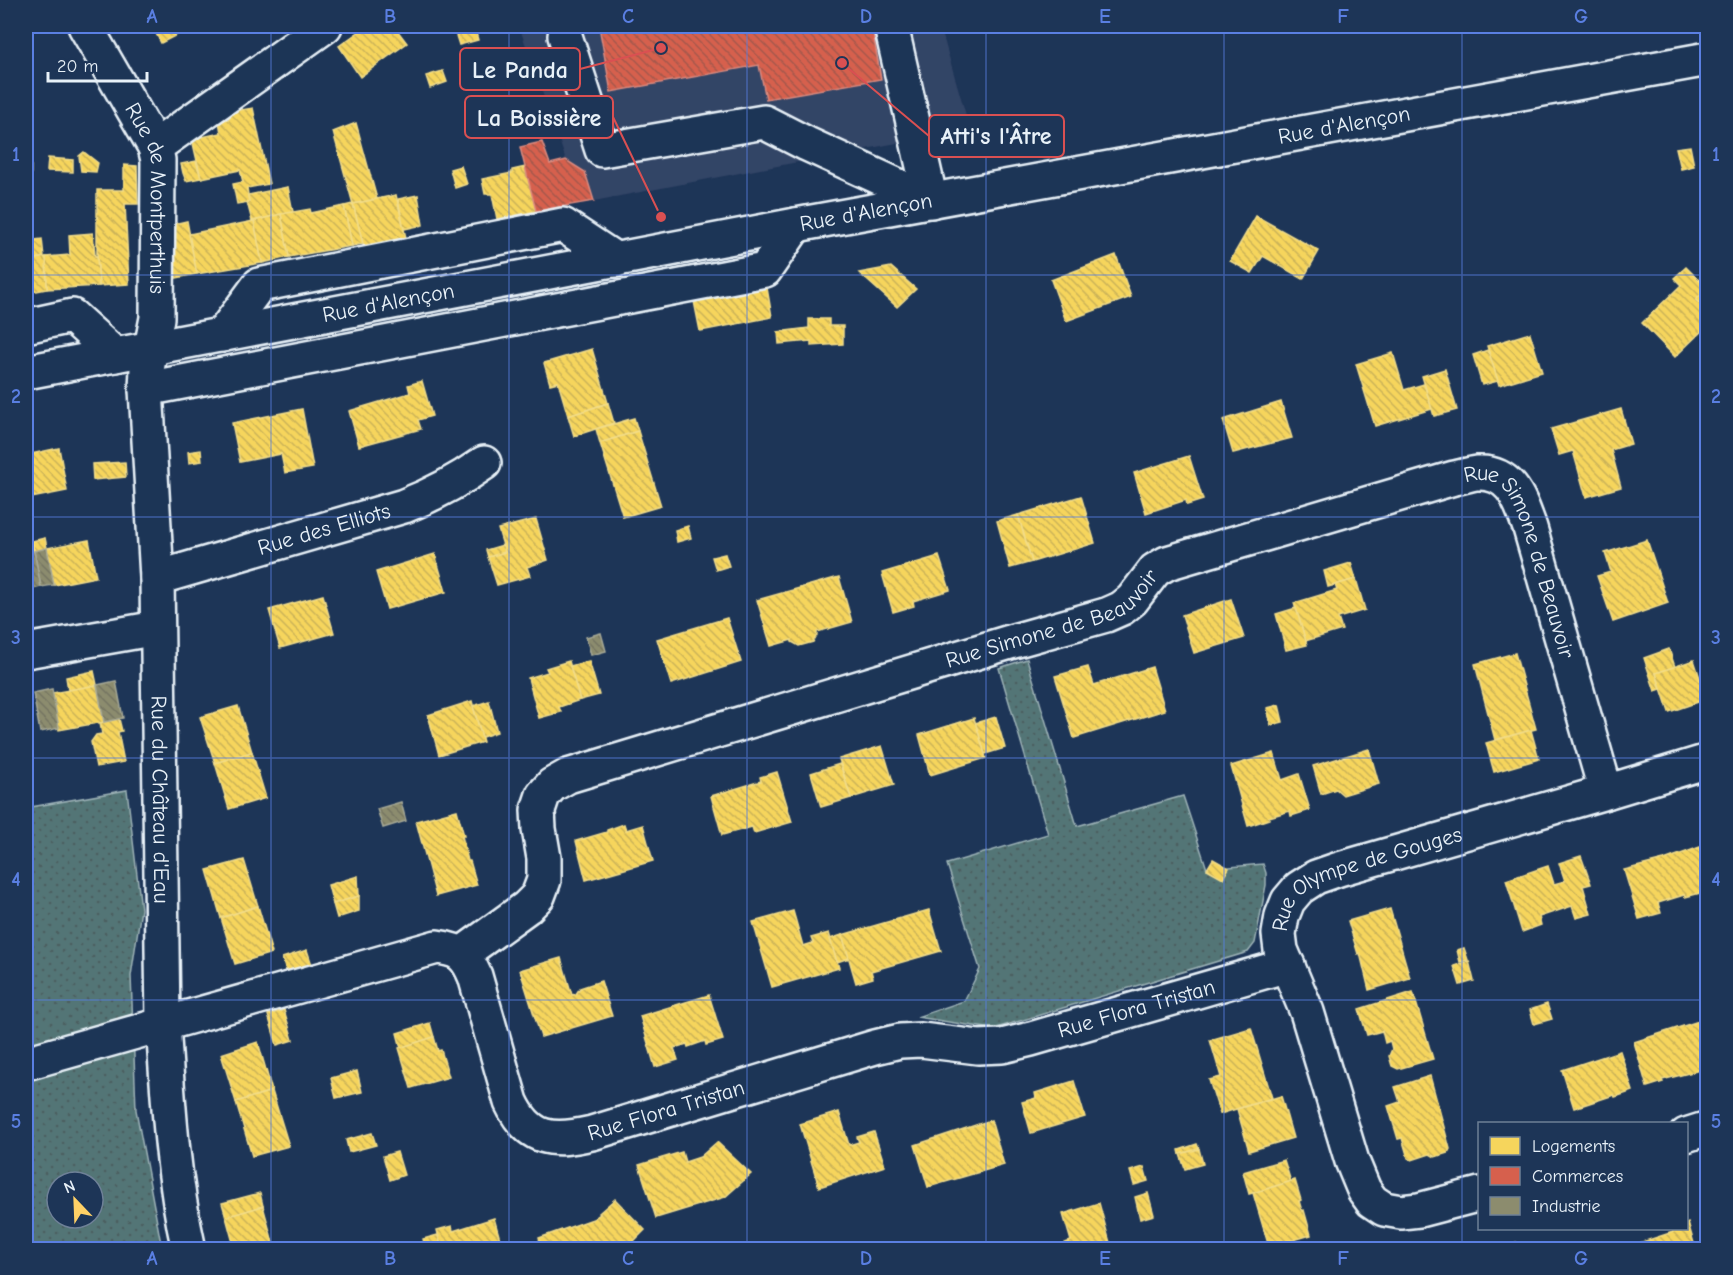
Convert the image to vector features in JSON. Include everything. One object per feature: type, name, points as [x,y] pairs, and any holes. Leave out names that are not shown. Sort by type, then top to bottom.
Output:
[{"type":"street","name":"Rue de Montperthuis","points":[[85,26],[155,147],[158,160],[157,318],[151,348]]},
{"type":"street","points":[[155,147],[325,26]]},
{"type":"street","points":[[891,26],[932,201]]},
{"type":"street","points":[[565,36],[602,150],[764,122],[932,201]]},
{"type":"street","name":"Rue d'Alençon","points":[[26,372],[796,225],[1707,59]]},
{"type":"street","points":[[222,335],[259,285],[563,225],[615,260]]},
{"type":"street","points":[[146,389],[765,270],[796,225]]},
{"type":"street","points":[[26,326],[72,316],[115,355]]},
{"type":"street","name":"Rue du Château d'Eau","points":[[151,348],[146,389],[157,578],[163,1023],[180,1211],[189,1250]]},
{"type":"street","name":"Rue des Elliots","points":[[157,578],[404,506],[460,480],[484,463]]},
{"type":"street","name":"Rue Simone de Beauvoir","points":[[462,954],[527,907],[538,896],[544,880],[544,858],[538,810],[543,795],[552,785],[568,776],[1106,615],[1122,608],[1132,600],[1155,570],[1167,563],[1477,473],[1493,475],[1506,480],[1520,501],[1530,528],[1606,792]]},
{"type":"street","points":[[26,651],[157,628]]},
{"type":"street","name":"Rue Olympe de Gouges","points":[[1478,1194],[1419,1210],[1401,1212],[1384,1209],[1372,1201],[1364,1190],[1352,1161],[1307,1012],[1281,950],[1279,934],[1282,916],[1288,901],[1299,888],[1316,877],[1707,761]]},
{"type":"street","points":[[26,1063],[437,946],[462,954]]},
{"type":"street","name":"Rue Flora Tristan","points":[[462,954],[475,976],[511,1102],[526,1126],[537,1134],[554,1138],[570,1138],[592,1133],[900,1041],[921,1040],[978,1047],[1002,1046],[1288,965]]},
{"type":"street","points":[[1688,1134],[1707,1128]]},
{"type":"shaded area","points":[[519,26],[940,26],[970,129],[594,201],[585,172],[566,160]]},
{"type":"green space","points":[[1027,659],[1077,826],[1183,796],[1207,869],[1263,864],[1266,885],[1255,943],[1248,952],[993,1029],[917,1017],[964,1001],[980,969],[947,864],[1048,834],[999,668]]},
{"type":"green space","points":[[127,790],[141,909],[131,976],[136,1110],[162,1249],[26,1250],[26,808]]},
{"type":"building: Logements","points":[[152,26],[194,26],[161,43]]},
{"type":"building: Logements","points":[[367,26],[394,26],[407,43],[360,77],[339,46]]},
{"type":"building: Logements","points":[[453,26],[474,26],[478,40],[459,45]]},
{"type":"building: Logements","points":[[443,71],[447,82],[430,88],[426,76]]},
{"type":"building: Logements","points":[[253,108],[269,184],[247,188],[249,202],[237,204],[233,184],[243,182],[240,170],[201,178],[192,139],[221,133],[219,121],[229,119],[228,112]]},
{"type":"building: Logements","points":[[356,123],[377,199],[353,204],[333,132]]},
{"type":"building: Logements","points":[[26,142],[28,142],[28,160],[26,160]]},
{"type":"building: Logements","points":[[1690,146],[1694,166],[1681,169],[1676,148]]},
{"type":"building: Logements","points":[[84,152],[98,163],[96,172],[81,171],[79,156]]},
{"type":"building: Logements","points":[[48,158],[73,160],[73,172],[47,171]]},
{"type":"building: Logements","points":[[196,161],[201,178],[186,181],[181,164]]},
{"type":"building: Logements","points":[[26,162],[31,162],[31,173],[26,173]]},
{"type":"building: Logements","points":[[124,165],[137,166],[138,204],[125,204],[129,284],[99,286],[97,190],[124,190]]},
{"type":"building: Logements","points":[[461,166],[467,184],[455,188],[450,169]]},
{"type":"building: Logements","points":[[526,167],[536,211],[497,219],[492,194],[485,194],[482,179],[512,173],[512,170]]},
{"type":"building: Logements","points":[[288,187],[293,212],[252,221],[247,202],[249,202],[248,195]]},
{"type":"building: Logements","points":[[396,195],[406,238],[364,248],[353,204]]},
{"type":"building: Logements","points":[[418,195],[423,225],[404,229],[398,199]]},
{"type":"building: Logements","points":[[353,204],[363,244],[352,246],[344,206]]},
{"type":"building: Logements","points":[[344,206],[352,246],[289,257],[281,214],[310,209],[311,213]]},
{"type":"building: Logements","points":[[281,214],[289,257],[262,263],[254,221]]},
{"type":"building: Logements","points":[[1256,216],[1319,251],[1303,279],[1263,256],[1252,273],[1230,261]]},
{"type":"building: Logements","points":[[187,221],[197,274],[171,279],[173,224]]},
{"type":"building: Logements","points":[[254,221],[262,263],[197,274],[189,234]]},
{"type":"building: Logements","points":[[93,233],[99,286],[47,289],[46,257],[70,255],[69,235]]},
{"type":"building: Logements","points":[[42,239],[44,257],[26,261],[26,241]]},
{"type":"building: Logements","points":[[1116,255],[1131,297],[1066,321],[1051,280]]},
{"type":"building: Logements","points":[[46,257],[47,289],[26,293],[26,261]]},
{"type":"building: Logements","points":[[891,267],[916,289],[897,307],[859,273]]},
{"type":"building: Logements","points":[[1686,267],[1707,288],[1696,300],[1708,311],[1708,325],[1675,357],[1642,323],[1681,285],[1674,278]]},
{"type":"building: Logements","points":[[1708,271],[1708,288],[1699,279]]},
{"type":"building: Logements","points":[[767,288],[772,317],[700,331],[694,301]]},
{"type":"building: Logements","points":[[1707,288],[1708,300],[1702,306],[1696,300]]},
{"type":"building: Logements","points":[[809,319],[829,319],[829,326],[843,326],[843,344],[811,346],[811,341],[779,344],[778,332],[809,328]]},
{"type":"building: Logements","points":[[1530,333],[1542,372],[1499,385],[1487,346]]},
{"type":"building: Logements","points":[[592,349],[608,403],[568,416],[558,382],[550,384],[544,363]]},
{"type":"building: Logements","points":[[1488,350],[1498,381],[1482,385],[1473,355]]},
{"type":"building: Logements","points":[[1393,353],[1404,390],[1424,384],[1432,409],[1375,426],[1356,364]]},
{"type":"building: Logements","points":[[1445,369],[1457,410],[1434,416],[1422,376]]},
{"type":"building: Logements","points":[[422,381],[432,416],[418,420],[421,429],[359,446],[349,411],[410,393],[408,385]]},
{"type":"building: Logements","points":[[1281,402],[1292,438],[1233,453],[1223,420]]},
{"type":"building: Logements","points":[[608,403],[614,423],[574,436],[568,416]]},
{"type":"building: Logements","points":[[302,409],[313,468],[285,473],[281,454],[240,462],[232,423]]},
{"type":"building: Logements","points":[[1621,409],[1631,444],[1611,450],[1621,487],[1586,497],[1573,451],[1559,455],[1551,429]]},
{"type":"building: Logements","points":[[634,418],[638,431],[600,443],[596,429]]},
{"type":"building: Logements","points":[[638,431],[661,506],[623,517],[600,443]]},
{"type":"building: Logements","points":[[59,448],[67,491],[26,499],[26,455]]},
{"type":"building: Logements","points":[[201,450],[202,461],[189,463],[188,452]]},
{"type":"building: Logements","points":[[1189,456],[1203,500],[1187,505],[1186,500],[1146,513],[1134,473]]},
{"type":"building: Logements","points":[[125,462],[126,477],[93,480],[92,464]]},
{"type":"building: Logements","points":[[1081,496],[1095,543],[1032,562],[1018,515]]},
{"type":"building: Logements","points":[[1018,515],[1032,562],[1010,568],[997,521]]},
{"type":"building: Logements","points":[[536,519],[548,560],[527,567],[530,576],[497,585],[488,557],[505,552],[498,529]]},
{"type":"building: Logements","points":[[688,526],[691,538],[677,542],[675,530]]},
{"type":"building: Logements","points":[[45,538],[47,548],[34,551],[32,541]]},
{"type":"building: Logements","points":[[89,540],[96,577],[54,585],[47,548]]},
{"type":"building: Logements","points":[[1647,540],[1668,603],[1613,622],[1597,576],[1611,572],[1605,553]]},
{"type":"building: Logements","points":[[32,541],[34,551],[26,552],[26,542]]},
{"type":"building: Logements","points":[[503,545],[505,552],[488,557],[486,550]]},
{"type":"building: Logements","points":[[435,554],[446,592],[387,609],[376,572]]},
{"type":"building: Logements","points":[[725,554],[729,566],[716,570],[712,557]]},
{"type":"building: Logements","points":[[939,556],[950,590],[913,601],[914,606],[893,612],[882,573]]},
{"type":"building: Logements","points":[[1351,563],[1356,579],[1328,587],[1324,571]]},
{"type":"building: Logements","points":[[839,577],[852,622],[817,632],[813,642],[799,646],[792,640],[771,646],[757,600]]},
{"type":"building: Logements","points":[[1356,579],[1365,610],[1338,618],[1342,630],[1305,641],[1294,603],[1337,590],[1335,585]]},
{"type":"building: Logements","points":[[323,595],[334,633],[280,648],[269,610]]},
{"type":"building: Logements","points":[[1231,599],[1244,638],[1194,653],[1182,615]]},
{"type":"building: Logements","points":[[1296,608],[1307,645],[1286,650],[1276,614]]},
{"type":"building: Logements","points":[[727,618],[741,662],[671,684],[657,639]]},
{"type":"building: Logements","points":[[1669,649],[1675,667],[1656,673],[1661,689],[1655,691],[1644,658]]},
{"type":"building: Logements","points":[[1515,653],[1536,729],[1495,740],[1475,664]]},
{"type":"building: Logements","points":[[1694,660],[1707,699],[1669,712],[1656,673]]},
{"type":"building: Logements","points":[[569,661],[580,700],[559,707],[561,712],[539,718],[528,678],[548,672],[546,668]]},
{"type":"building: Logements","points":[[589,661],[599,695],[580,700],[570,666]]},
{"type":"building: Logements","points":[[1088,667],[1094,685],[1152,667],[1165,710],[1074,738],[1055,676]]},
{"type":"building: Logements","points":[[94,671],[97,685],[68,690],[66,677]]},
{"type":"building: Logements","points":[[97,685],[104,722],[59,730],[52,693]]},
{"type":"building: Logements","points":[[472,701],[483,742],[439,755],[428,715]]},
{"type":"building: Logements","points":[[489,701],[497,732],[482,737],[473,706]]},
{"type":"building: Logements","points":[[1279,705],[1283,722],[1271,725],[1267,708]]},
{"type":"building: Logements","points":[[238,706],[252,752],[215,763],[200,717]]},
{"type":"building: Logements","points":[[996,717],[1005,748],[985,754],[975,723]]},
{"type":"building: Logements","points":[[974,718],[986,758],[930,775],[919,735]]},
{"type":"building: Logements","points":[[119,719],[122,731],[118,732],[124,762],[96,767],[91,742],[96,735],[102,734],[100,723]]},
{"type":"building: Logements","points":[[1531,730],[1539,759],[1494,772],[1486,743]]},
{"type":"building: Logements","points":[[882,746],[894,785],[851,798],[839,759]]},
{"type":"building: Logements","points":[[1369,749],[1379,784],[1343,795],[1336,789],[1321,794],[1313,766]]},
{"type":"building: Logements","points":[[252,752],[266,798],[229,809],[215,763]]},
{"type":"building: Logements","points":[[1274,753],[1282,780],[1299,774],[1310,810],[1291,816],[1290,811],[1248,826],[1231,766]]},
{"type":"building: Logements","points":[[840,764],[851,798],[821,807],[811,773]]},
{"type":"building: Logements","points":[[777,772],[792,822],[754,833],[752,827],[722,835],[711,796],[761,781],[760,777]]},
{"type":"building: Logements","points":[[457,810],[468,861],[470,861],[477,885],[436,896],[416,821]]},
{"type":"building: Logements","points":[[624,824],[626,830],[643,825],[653,861],[586,880],[576,841],[607,832],[607,830]]},
{"type":"building: Logements","points":[[1700,847],[1708,871],[1708,891],[1658,903],[1661,913],[1639,919],[1624,870],[1664,860]]},
{"type":"building: Logements","points":[[1581,856],[1591,884],[1583,886],[1591,914],[1576,918],[1572,906],[1539,917],[1541,925],[1522,932],[1506,880],[1548,866],[1554,884],[1565,881],[1559,863]]},
{"type":"building: Logements","points":[[1213,859],[1229,868],[1223,878],[1207,869]]},
{"type":"building: Logements","points":[[244,860],[258,906],[221,918],[207,870]]},
{"type":"building: Logements","points":[[358,876],[359,896],[333,904],[328,885]]},
{"type":"building: Logements","points":[[359,896],[359,911],[337,918],[333,904]]},
{"type":"building: Logements","points":[[258,906],[272,953],[235,964],[221,918]]},
{"type":"building: Logements","points":[[1390,909],[1410,978],[1369,990],[1360,953],[1358,954],[1348,921]]},
{"type":"building: Logements","points":[[929,910],[941,951],[871,971],[873,978],[856,983],[842,935]]},
{"type":"building: Logements","points":[[793,911],[803,946],[813,943],[811,938],[829,933],[839,968],[772,987],[753,922]]},
{"type":"building: Logements","points":[[842,935],[849,958],[837,962],[830,939]]},
{"type":"building: Logements","points":[[1464,948],[1468,960],[1460,962],[1457,950]]},
{"type":"building: Logements","points":[[307,950],[313,968],[288,976],[282,958]]},
{"type":"building: Logements","points":[[561,958],[572,995],[576,994],[580,988],[601,981],[612,1016],[541,1037],[520,970]]},
{"type":"building: Logements","points":[[1469,961],[1474,981],[1460,985],[1454,966]]},
{"type":"building: Logements","points":[[1413,992],[1433,1059],[1398,1069],[1392,1066],[1389,1056],[1392,1049],[1390,1041],[1385,1043],[1382,1031],[1367,1035],[1359,1009]]},
{"type":"building: Logements","points":[[709,995],[723,1040],[706,1045],[705,1041],[688,1047],[687,1044],[674,1048],[678,1060],[655,1067],[640,1016]]},
{"type":"building: Logements","points":[[1547,1004],[1552,1019],[1534,1024],[1530,1010]]},
{"type":"building: Logements","points":[[284,1010],[293,1040],[277,1045],[268,1015]]},
{"type":"building: Logements","points":[[1702,1020],[1708,1039],[1708,1068],[1662,1080],[1663,1082],[1647,1087],[1634,1042]]},
{"type":"building: Logements","points":[[430,1023],[434,1037],[401,1048],[397,1033]]},
{"type":"building: Logements","points":[[1251,1028],[1272,1098],[1220,1114],[1209,1080],[1221,1077],[1210,1040]]},
{"type":"building: Logements","points":[[434,1037],[438,1051],[441,1050],[449,1077],[411,1088],[399,1048]]},
{"type":"building: Logements","points":[[258,1042],[272,1091],[236,1102],[221,1054]]},
{"type":"building: Logements","points":[[1620,1051],[1633,1091],[1574,1108],[1562,1070]]},
{"type":"building: Logements","points":[[357,1071],[362,1092],[336,1098],[331,1078]]},
{"type":"building: Logements","points":[[1430,1076],[1450,1149],[1448,1153],[1435,1157],[1430,1154],[1412,1160],[1408,1158],[1402,1138],[1398,1139],[1388,1106],[1400,1102],[1395,1087]]},
{"type":"building: Logements","points":[[1074,1081],[1085,1117],[1031,1133],[1022,1102],[1036,1098],[1035,1093]]},
{"type":"building: Logements","points":[[272,1091],[289,1146],[252,1156],[236,1102]]},
{"type":"building: Logements","points":[[1281,1096],[1293,1138],[1249,1151],[1237,1109]]},
{"type":"building: Logements","points":[[839,1112],[849,1145],[859,1142],[857,1137],[874,1132],[885,1166],[819,1187],[800,1124]]},
{"type":"building: Logements","points":[[991,1120],[1004,1165],[928,1187],[915,1145]]},
{"type":"building: Logements","points":[[372,1133],[376,1145],[349,1152],[346,1140]]},
{"type":"building: Logements","points":[[717,1142],[751,1174],[725,1197],[656,1218],[639,1165],[682,1152],[685,1162],[700,1157]]},
{"type":"building: Logements","points":[[1197,1144],[1199,1149],[1180,1154],[1179,1150]]},
{"type":"building: Logements","points":[[1199,1149],[1203,1164],[1185,1169],[1180,1154]]},
{"type":"building: Logements","points":[[397,1152],[404,1175],[390,1180],[383,1156]]},
{"type":"building: Logements","points":[[1284,1160],[1291,1182],[1249,1194],[1243,1172]]},
{"type":"building: Logements","points":[[1144,1167],[1148,1181],[1134,1185],[1130,1171]]},
{"type":"building: Logements","points":[[1295,1180],[1301,1200],[1299,1201],[1311,1235],[1269,1247],[1253,1193]]},
{"type":"building: Logements","points":[[260,1193],[263,1206],[226,1217],[222,1203]]},
{"type":"building: Logements","points":[[1148,1193],[1154,1215],[1140,1219],[1135,1197]]},
{"type":"building: Logements","points":[[615,1199],[645,1230],[625,1250],[542,1250],[539,1238],[593,1219]]},
{"type":"building: Logements","points":[[1099,1203],[1112,1250],[1067,1250],[1065,1243],[1071,1241],[1063,1214]]},
{"type":"building: Logements","points":[[263,1206],[275,1250],[235,1250],[226,1217]]},
{"type":"building: Logements","points":[[494,1218],[503,1250],[442,1250],[437,1230],[452,1226],[453,1231]]},
{"type":"building: Logements","points":[[1688,1223],[1696,1250],[1618,1250],[1673,1232],[1672,1230],[1688,1230]]},
{"type":"building: Logements","points":[[438,1235],[442,1250],[426,1250],[423,1239]]},
{"type":"building: Logements","points":[[1516,1242],[1521,1250],[1505,1250]]},
{"type":"building: Commerces","points":[[599,26],[872,27],[881,79],[766,99],[759,65],[611,92]]},
{"type":"building: Commerces","points":[[542,142],[550,164],[566,160],[585,172],[594,201],[536,211],[520,147]]},
{"type":"building: Industrie","points":[[47,548],[54,585],[41,587],[34,551]]},
{"type":"building: Industrie","points":[[34,551],[41,587],[29,590],[26,552]]},
{"type":"building: Industrie","points":[[601,633],[606,651],[591,655],[586,637]]},
{"type":"building: Industrie","points":[[116,681],[123,718],[104,722],[97,685]]},
{"type":"building: Industrie","points":[[52,689],[59,728],[40,732],[33,693]]},
{"type":"building: Industrie","points":[[401,802],[406,821],[383,828],[377,809]]},
{"type":"place","name":"Le Panda","points":[[661,48]]},
{"type":"place","name":"Atti's l'Âtre","points":[[842,63]]},
{"type":"place","name":"La Boissière","points":[[661,217]]}]
